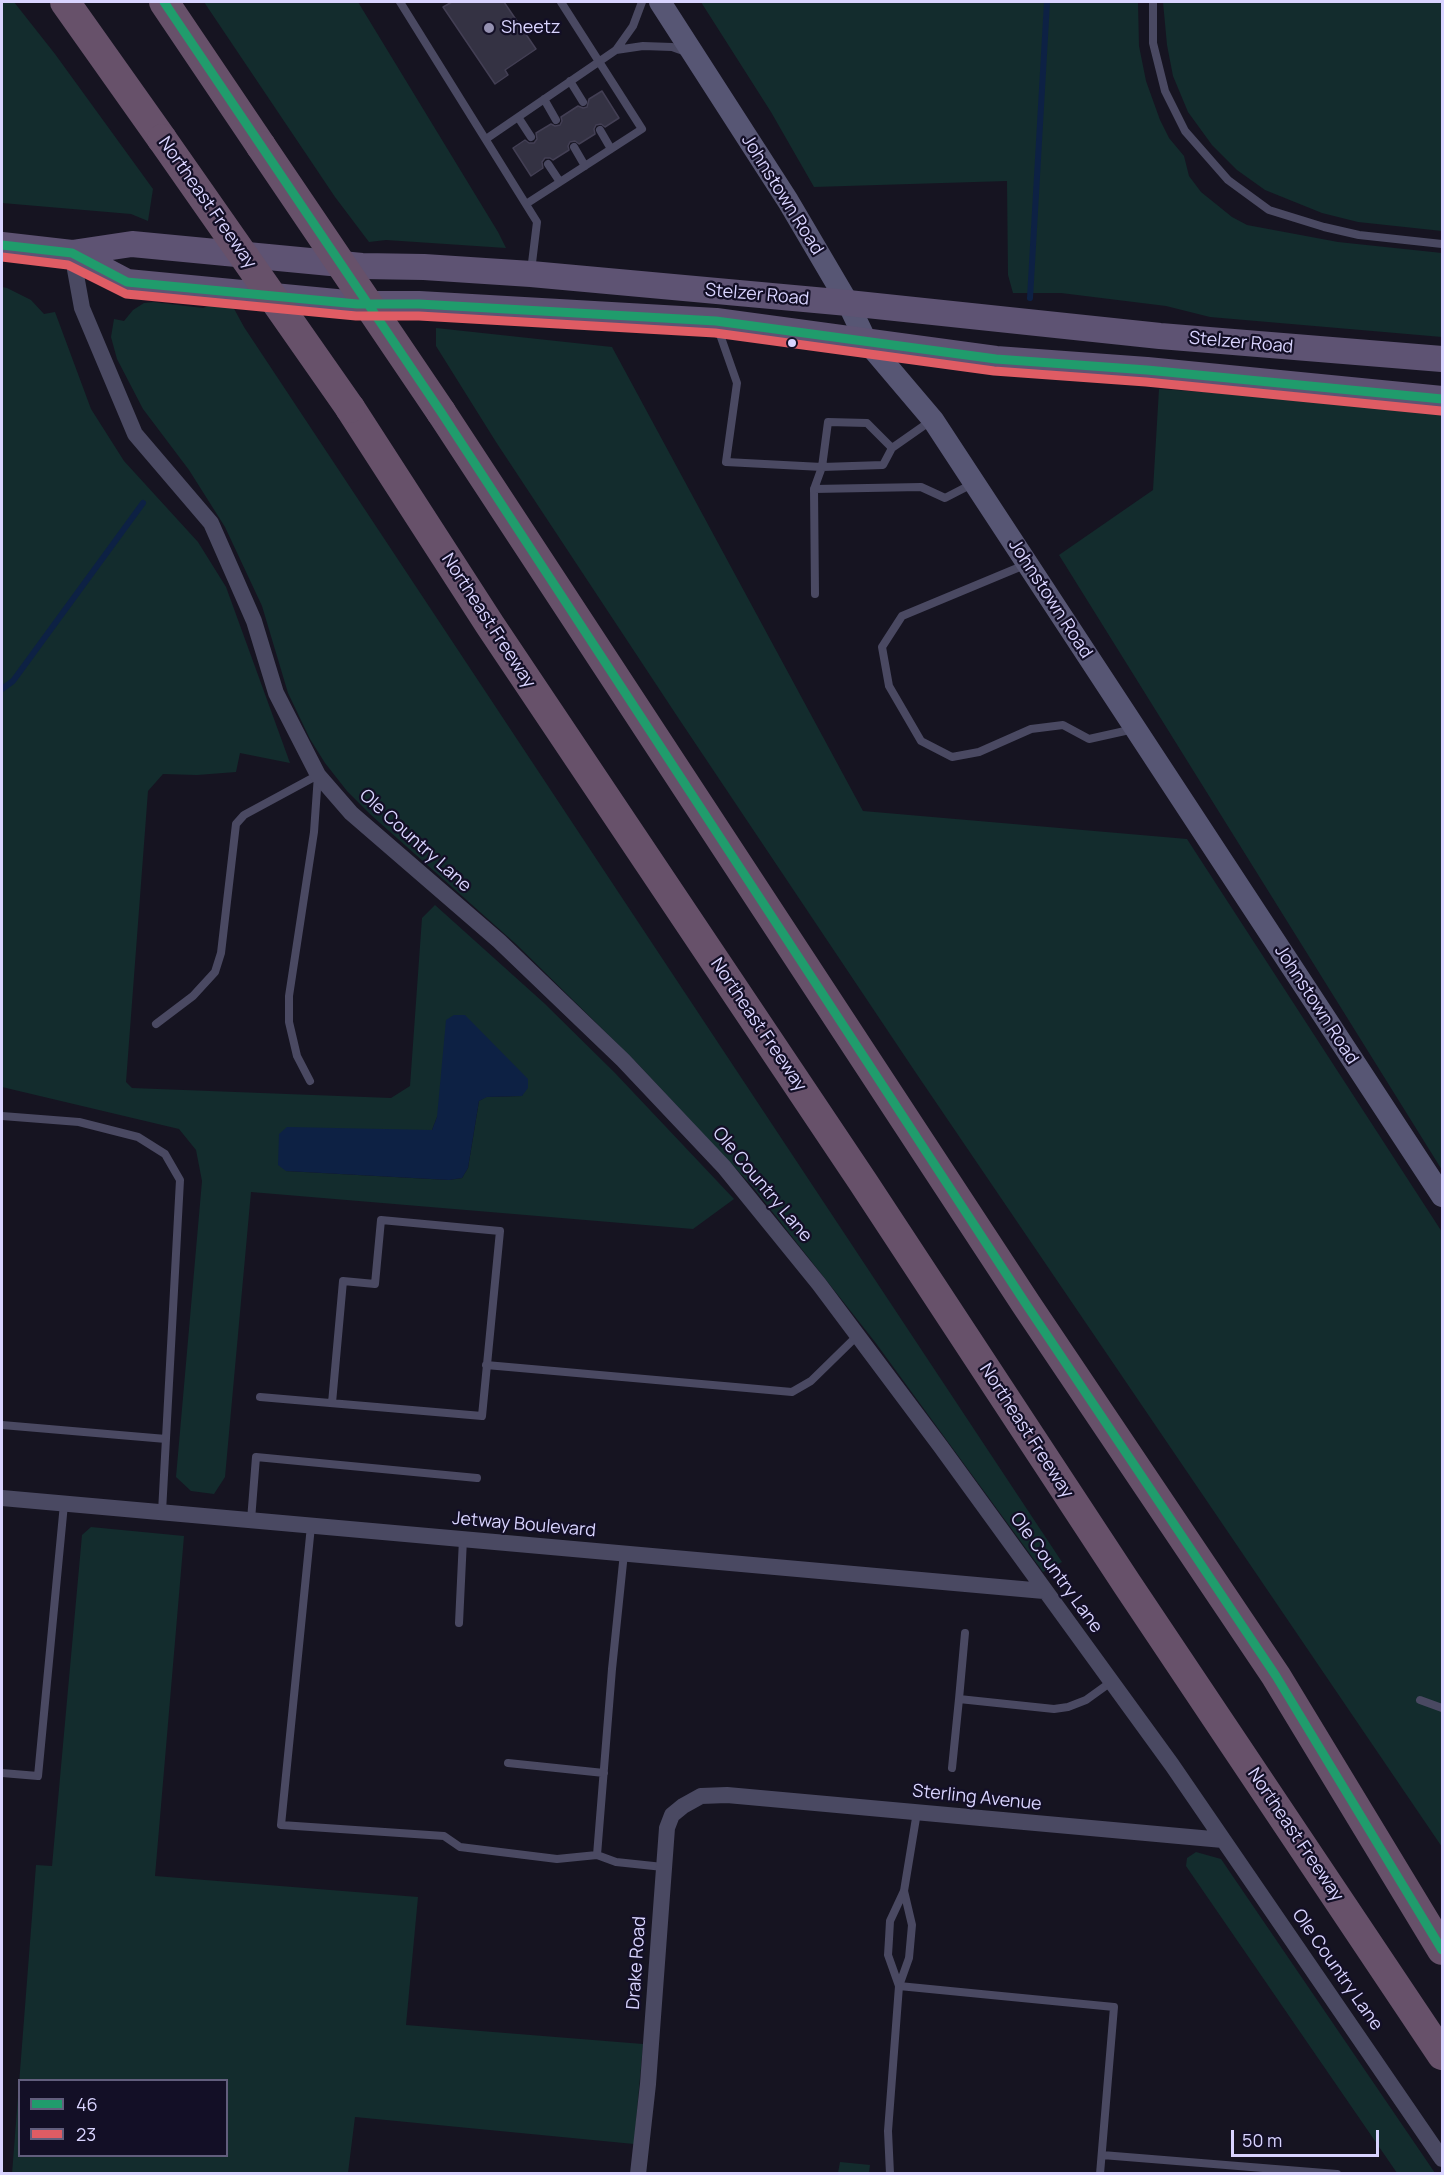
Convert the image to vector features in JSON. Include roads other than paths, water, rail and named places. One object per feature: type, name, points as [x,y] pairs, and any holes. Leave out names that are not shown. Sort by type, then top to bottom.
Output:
[{"type":"highway","name":"Northeast Freeway","points":[[65,2],[350,408],[489,624],[863,1182],[1126,1584],[1443,2055]]},
{"type":"highway","points":[[164,2],[441,412],[1026,1304],[1276,1676],[1443,1914]]},
{"type":"highway","points":[[1276,1676],[1443,1950]]},
{"type":"main road","name":"Johnstown Road","points":[[660,2],[788,201],[848,303],[866,341],[933,420],[1443,1196]]},
{"type":"main road","name":"Stelzer Road","points":[[2,245],[72,253],[132,244],[362,267],[424,267],[531,274],[848,303],[1160,336],[1443,359]]},
{"type":"main road","name":"Stelzer Road","points":[[72,253],[127,282],[357,303],[420,304],[716,321],[996,359],[1147,370],[1443,399]]},
{"type":"street","name":"Ole Country Lane","points":[[72,253],[82,308],[135,434],[211,523],[254,621],[276,693],[318,775],[351,813],[500,941],[623,1060],[724,1167],[819,1284],[941,1447],[1223,1840],[1443,2159]]},
{"type":"street","name":"Jetway Boulevard","points":[[2,1498],[1044,1591]]},
{"type":"street","name":"Sterling Avenue","points":[[727,1795],[1223,1840]]},
{"type":"street","name":"Drake Road","points":[[638,2174],[648,2084],[667,1828],[672,1815],[701,1796],[727,1795]]},
{"type":"lane","points":[[400,2],[537,222],[531,274]]},
{"type":"lane","points":[[526,204],[642,129],[561,2]]},
{"type":"lane","points":[[486,139],[616,50],[633,26],[642,2]]},
{"type":"lane","points":[[1153,2],[1153,43],[1165,91],[1185,131],[1227,180],[1269,210],[1324,227],[1359,235],[1443,243]]},
{"type":"lane","points":[[616,50],[643,46],[672,47],[693,54]]},
{"type":"lane","points":[[570,81],[583,102]]},
{"type":"lane","points":[[544,99],[556,120]]},
{"type":"lane","points":[[518,117],[531,137]]},
{"type":"lane","points":[[600,130],[611,149]]},
{"type":"lane","points":[[574,147],[585,166]]},
{"type":"lane","points":[[548,164],[560,182]]},
{"type":"lane","points":[[716,321],[737,383],[726,462],[822,467],[884,465],[892,448],[933,420]]},
{"type":"lane","points":[[815,594],[814,489],[822,467],[828,422],[867,423],[892,448]]},
{"type":"lane","points":[[814,489],[921,487],[945,498],[974,483]]},
{"type":"lane","points":[[1027,564],[902,616],[882,647],[889,686],[921,741],[951,758],[979,752],[1031,729],[1063,725],[1089,739],[1135,729]]},
{"type":"lane","points":[[156,1024],[193,996],[215,972],[220,954],[236,824],[244,815],[318,775]]},
{"type":"lane","points":[[310,1081],[297,1056],[288,1022],[289,996],[314,832],[318,775]]},
{"type":"lane","points":[[2,1116],[79,1122],[138,1137],[165,1154],[180,1180],[162,1512]]},
{"type":"lane","points":[[260,1397],[482,1416],[500,1231],[381,1220],[375,1284],[343,1281],[332,1403]]},
{"type":"lane","points":[[486,1365],[792,1392],[811,1381],[858,1335]]},
{"type":"lane","points":[[2,1425],[166,1439]]},
{"type":"lane","points":[[251,1520],[256,1457],[477,1478]]},
{"type":"lane","points":[[2,1773],[38,1776],[64,1504]]},
{"type":"lane","points":[[311,1526],[281,1825],[444,1836],[460,1847],[557,1859],[597,1855],[616,1862],[663,1867]]},
{"type":"lane","points":[[459,1623],[464,1539]]},
{"type":"lane","points":[[597,1855],[624,1553]]},
{"type":"lane","points":[[952,1768],[965,1634]]},
{"type":"lane","points":[[959,1699],[1054,1709],[1068,1707],[1086,1700],[1111,1682]]},
{"type":"lane","points":[[1420,1700],[1443,1708]]},
{"type":"lane","points":[[508,1763],[604,1773]]},
{"type":"lane","points":[[899,1986],[888,1955],[891,1921],[904,1891],[917,1812]]},
{"type":"lane","points":[[890,2174],[888,2131],[899,1986],[909,1958],[912,1925],[904,1891]]},
{"type":"lane","points":[[899,1986],[1114,2007],[1100,2174]]},
{"type":"lane","points":[[1102,2155],[1337,2174]]},
{"type":"water","points":[[454,1015],[465,1015],[528,1079],[528,1088],[522,1096],[487,1097],[479,1101],[468,1168],[462,1178],[449,1180],[286,1171],[278,1165],[279,1134],[287,1127],[432,1130],[437,1117],[446,1020]]},
{"type":"waterway","points":[[1030,298],[1047,2]]},
{"type":"waterway","points":[[2,689],[13,681],[143,503]]},
{"type":"place","name":"Sheetz","points":[[489,28]]}]
